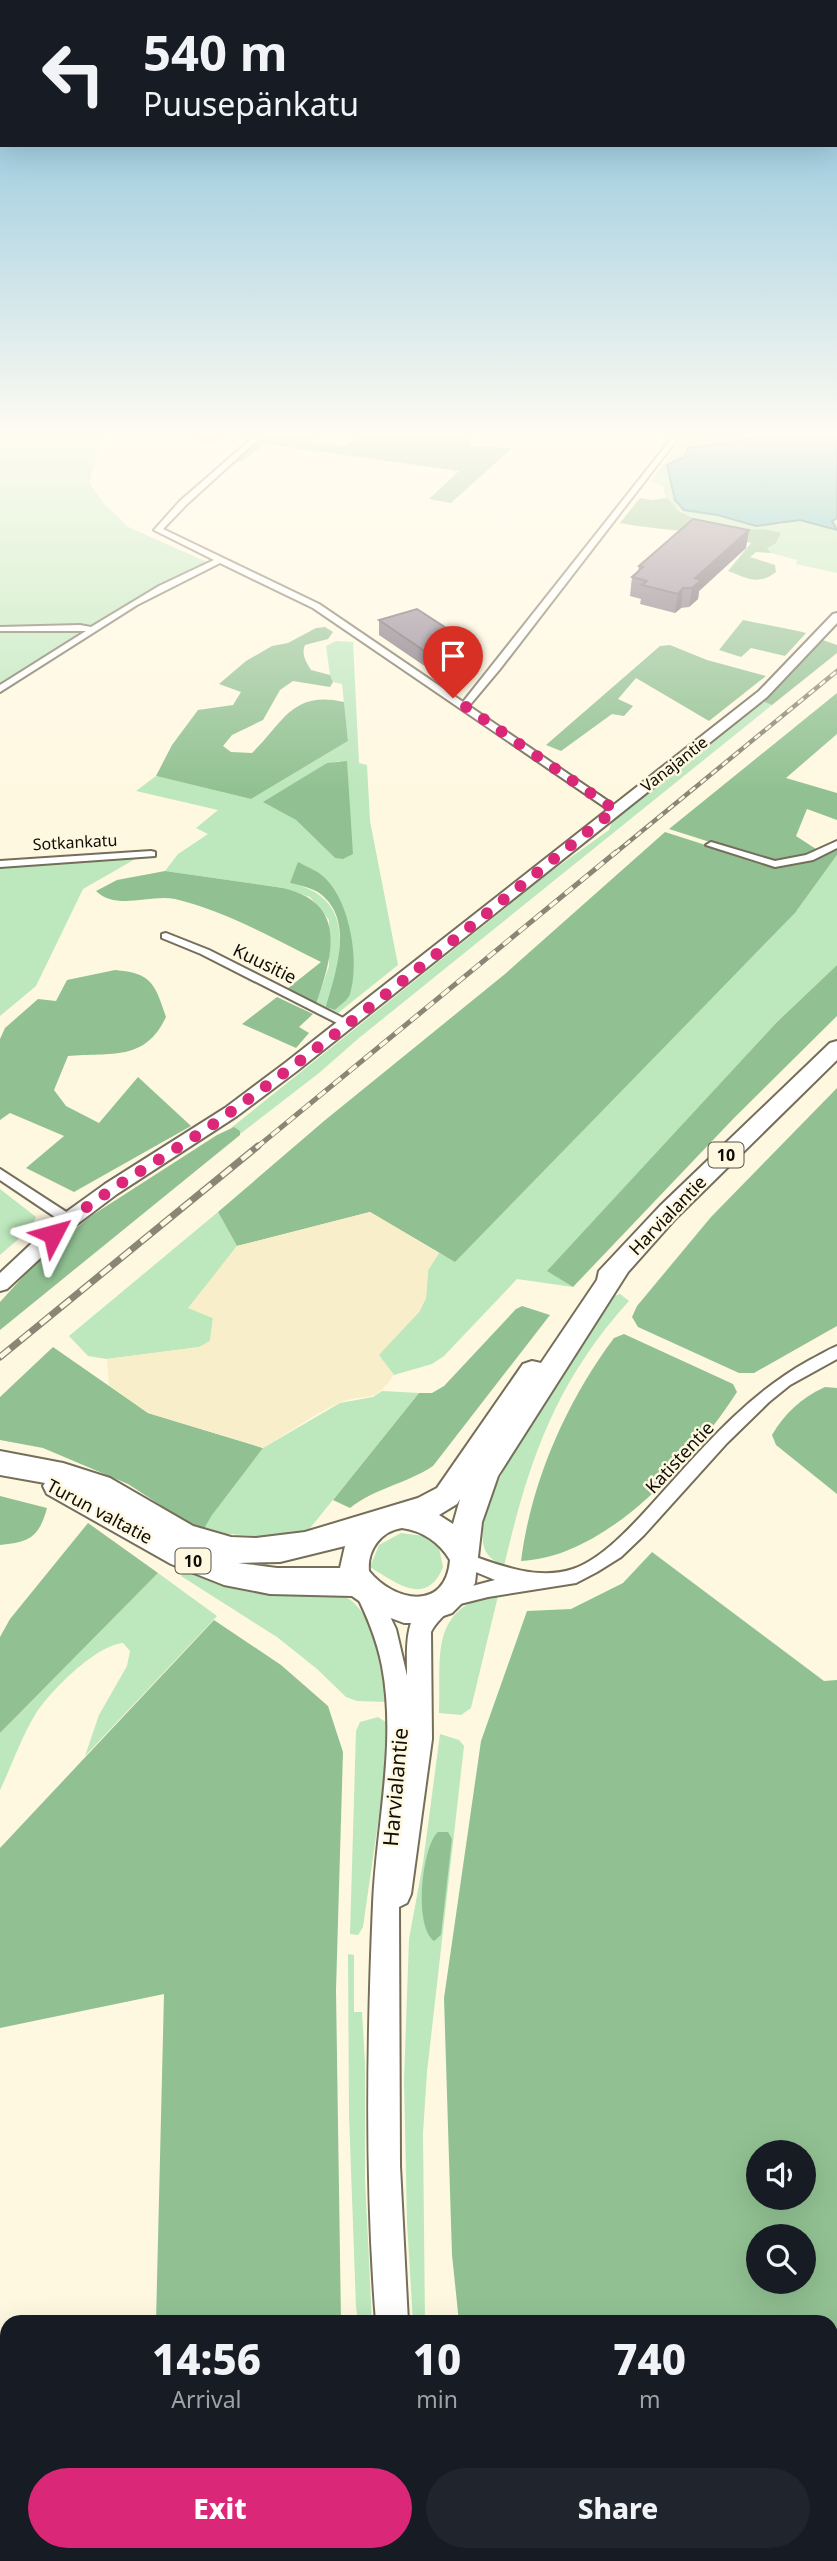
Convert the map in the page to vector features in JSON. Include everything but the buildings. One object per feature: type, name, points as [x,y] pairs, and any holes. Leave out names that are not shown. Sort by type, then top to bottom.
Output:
[{"type":"highway","name":"Harvialantie","points":[[389,1519],[424,1509],[447,1496],[520,1385],[619,1266],[684,1196],[837,1048]]},
{"type":"highway","name":"Harvialantie","points":[[465,1559],[470,1515],[489,1466],[619,1266]]},
{"type":"highway","name":"Turun valtatie","points":[[0,1463],[56,1474],[101,1487],[182,1535],[223,1549],[268,1551],[293,1548],[330,1540],[389,1519]]},
{"type":"highway","name":"Turun valtatie","points":[[0,1463],[71,1493],[199,1564],[251,1578],[278,1581],[335,1580],[364,1587]]},
{"type":"highway","points":[[364,1587],[354,1572],[354,1563],[366,1535],[389,1519],[426,1521],[443,1531],[465,1559]]},
{"type":"highway","name":"10","points":[[364,1587],[382,1601],[402,1610],[428,1609],[444,1602],[460,1584],[465,1559]]},
{"type":"street","points":[[203,553],[316,606],[615,810]]},
{"type":"street","points":[[464,706],[586,553]]},
{"type":"street","points":[[0,689],[129,605],[219,560]]},
{"type":"street","name":"Vanajantie","points":[[0,1284],[69,1220],[111,1189],[231,1112],[763,694],[837,615]]},
{"type":"street","points":[[0,629],[94,629]]},
{"type":"street","points":[[711,845],[775,864],[809,858],[837,845]]},
{"type":"street","name":"Sotkankatu","points":[[0,864],[151,854]]},
{"type":"street","name":"Kuusitie","points":[[166,936],[205,952],[347,1023]]},
{"type":"street","points":[[0,1174],[69,1220]]},
{"type":"street","name":"Katistentie","points":[[444,1602],[488,1589],[576,1576],[615,1552],[764,1398],[785,1381],[835,1355]]},
{"type":"street","name":"Katistentie","points":[[465,1559],[495,1573],[547,1581]]},
{"type":"street","name":"Harvialantie","points":[[364,1587],[382,1620],[389,1643],[401,1709],[388,1854],[382,2110],[386,2254],[391,2315]]},
{"type":"street","name":"Harvialantie","points":[[385,1993],[420,1739],[419,1631],[429,1613],[444,1602]]},
{"type":"green space","points":[[0,553],[186,553],[207,562],[153,589],[0,686]]},
{"type":"green space","points":[[743,553],[755,553],[750,557],[775,565],[776,572],[758,580],[728,571]]},
{"type":"green space","points":[[771,553],[837,553],[837,573],[796,564],[797,560]]},
{"type":"green space","points":[[743,620],[806,633],[785,656],[751,648],[741,657],[719,650]]},
{"type":"green space","points":[[325,627],[333,632],[328,639],[305,645],[304,652],[311,670],[330,675],[333,682],[330,687],[293,681],[280,690],[263,720],[232,735],[223,746],[231,752],[252,753],[290,712],[312,701],[326,700],[344,702],[348,741],[251,799],[156,776],[172,745],[198,710],[233,705],[241,692],[219,684],[246,661],[272,646],[288,643],[316,628]]},
{"type":"green space","points":[[823,640],[837,645],[837,653],[772,705],[764,702]]},
{"type":"green space","points":[[336,641],[353,642],[359,763],[367,765],[370,821],[398,965],[338,1013],[316,1004],[329,966],[329,920],[310,897],[283,888],[165,871],[178,854],[208,834],[196,828],[218,810],[136,791],[156,776],[251,799],[348,741],[342,684],[333,682],[330,675],[326,646]],"holes":[[[340,761],[335,858],[296,820],[264,802],[327,764]],[[291,883],[331,885],[352,977],[335,1010],[327,1007],[339,950],[336,916],[327,902],[312,891]]]},
{"type":"green space","points":[[670,645],[707,660],[766,676],[709,721],[636,678],[618,699],[633,706],[624,716],[612,714],[561,751],[546,745],[660,646]]},
{"type":"green space","points":[[837,693],[837,734],[786,778],[837,793],[837,820],[807,809],[796,836],[819,851],[807,857],[776,863],[669,829]]},
{"type":"green space","points":[[764,702],[772,705],[319,1073],[240,1134],[240,1131],[231,1128],[553,870],[609,830],[612,822]]},
{"type":"green space","points":[[347,761],[353,854],[343,859],[335,858],[296,820],[263,802],[327,763]]},
{"type":"green space","points":[[665,832],[774,867],[811,860],[834,849],[837,849],[837,855],[795,913],[455,1262],[370,1212],[237,1246],[218,1212],[324,1121],[505,974]]},
{"type":"green space","points":[[837,855],[837,965],[776,1023],[548,1271],[573,1287],[517,1279],[444,1356],[432,1364],[394,1375],[378,1355],[419,1312],[426,1298],[428,1270],[439,1253],[455,1261],[795,913]]},
{"type":"green space","points":[[137,858],[83,889],[36,986],[0,1016],[0,867]]},
{"type":"green space","points":[[298,862],[326,879],[341,903],[351,933],[353,981],[349,996],[335,1010],[326,1007],[337,966],[340,936],[338,922],[325,898],[309,888],[290,883]]},
{"type":"green space","points":[[165,871],[283,888],[304,895],[318,906],[326,918],[330,933],[330,950],[316,1004],[287,989],[321,962],[250,926],[194,904],[165,898],[114,900],[96,891],[117,880]]},
{"type":"green space","points":[[837,965],[837,1016],[734,1118],[573,1287],[547,1271],[776,1023]]},
{"type":"green space","points":[[115,970],[137,974],[150,982],[159,996],[166,1017],[148,1042],[137,1048],[112,1054],[68,1056],[54,1090],[66,1106],[99,1123],[138,1077],[191,1126],[74,1192],[26,1168],[64,1136],[10,1113],[0,1120],[0,1039],[5,1028],[38,999],[56,1001],[67,980]]},
{"type":"green space","points":[[277,997],[313,1014],[299,1027],[309,1033],[296,1048],[242,1024]]},
{"type":"green space","points":[[837,1088],[837,1326],[754,1373],[739,1373],[638,1327],[632,1317],[637,1306],[711,1217]]},
{"type":"green space","points":[[234,1127],[240,1131],[240,1135],[0,1330],[0,1302],[40,1258],[91,1216],[217,1135]]},
{"type":"green space","points":[[0,1189],[36,1217],[31,1228],[0,1255]]},
{"type":"green space","points":[[218,1212],[237,1246],[189,1308],[213,1318],[210,1341],[200,1347],[107,1359],[88,1356],[69,1336]]},
{"type":"green space","points":[[620,1294],[629,1301],[582,1362],[548,1425],[524,1491],[504,1566],[490,1557],[483,1543],[484,1521],[494,1492],[508,1460],[567,1361],[598,1313],[612,1297]]},
{"type":"green space","points":[[522,1306],[550,1315],[433,1466],[350,1508],[333,1500],[419,1393],[432,1393],[444,1386],[516,1309]]},
{"type":"green space","points":[[624,1334],[733,1384],[737,1392],[697,1447],[645,1500],[616,1524],[585,1542],[553,1555],[521,1561],[533,1502],[553,1444],[597,1363],[614,1338]]},
{"type":"green space","points":[[53,1347],[148,1413],[263,1448],[202,1532],[128,1484],[43,1448],[0,1440],[0,1397]]},
{"type":"green space","points":[[825,1387],[837,1388],[837,1494],[776,1445],[772,1435],[794,1407]]},
{"type":"green space","points":[[382,1391],[419,1393],[307,1532],[284,1538],[202,1532],[211,1515],[263,1448],[340,1403],[373,1397]]},
{"type":"green space","points":[[0,1496],[47,1508],[40,1526],[31,1537],[0,1545]]},
{"type":"green space","points":[[88,1523],[158,1573],[0,1733],[0,1637],[10,1619]]},
{"type":"green space","points":[[401,1533],[424,1536],[439,1548],[443,1567],[436,1580],[428,1587],[409,1588],[370,1567],[379,1545]]},
{"type":"green space","points":[[652,1552],[824,1681],[837,1680],[837,2315],[458,2315],[452,2255],[444,1998],[481,1741],[527,1611],[571,1609],[623,1583]]},
{"type":"green space","points":[[186,1571],[247,1590],[279,1594],[333,1595],[349,1599],[361,1612],[374,1635],[389,1702],[357,1701],[346,1697],[277,1637],[181,1576]]},
{"type":"green space","points":[[158,1573],[217,1616],[85,1756],[99,1715],[127,1666],[130,1651],[123,1643],[112,1646],[74,1671],[35,1715],[0,1790],[0,1733]]},
{"type":"green space","points":[[491,1595],[498,1596],[471,1708],[461,1715],[439,1713],[440,1658],[447,1626],[456,1613]]},
{"type":"green space","points":[[214,1620],[281,1665],[328,1706],[343,1752],[336,1990],[341,2315],[156,2315],[164,1994],[0,2028],[0,1848]]},
{"type":"green space","points":[[378,1717],[389,1724],[384,1781],[363,1927],[358,1935],[350,1934],[356,1731],[360,1722]]},
{"type":"green space","points":[[440,1734],[459,1740],[464,1746],[427,2072],[423,2133],[425,2315],[413,2315],[407,2222],[404,2080],[409,1939],[423,1863]]},
{"type":"green space","points":[[438,1832],[448,1832],[452,1839],[441,1935],[434,1941],[427,1933],[424,1920],[422,1886],[428,1853]]},
{"type":"green space","points":[[348,1954],[354,1955],[354,2012],[362,2012],[365,2179],[372,2315],[357,2315],[356,2307],[349,2115]]},
{"type":"sand","points":[[370,1212],[439,1253],[428,1270],[426,1298],[419,1312],[379,1355],[394,1375],[374,1395],[339,1403],[263,1448],[148,1413],[109,1385],[107,1359],[199,1347],[210,1341],[213,1318],[188,1308],[237,1246]]},
{"type":"railway","points":[[614,854],[837,671]]},
{"type":"railway","points":[[256,1148],[616,852]]},
{"type":"railway","points":[[0,1357],[258,1146]]},
{"type":"route","points":[[53,1234],[111,1189],[231,1112],[291,1067],[615,810],[453,698]]}]
